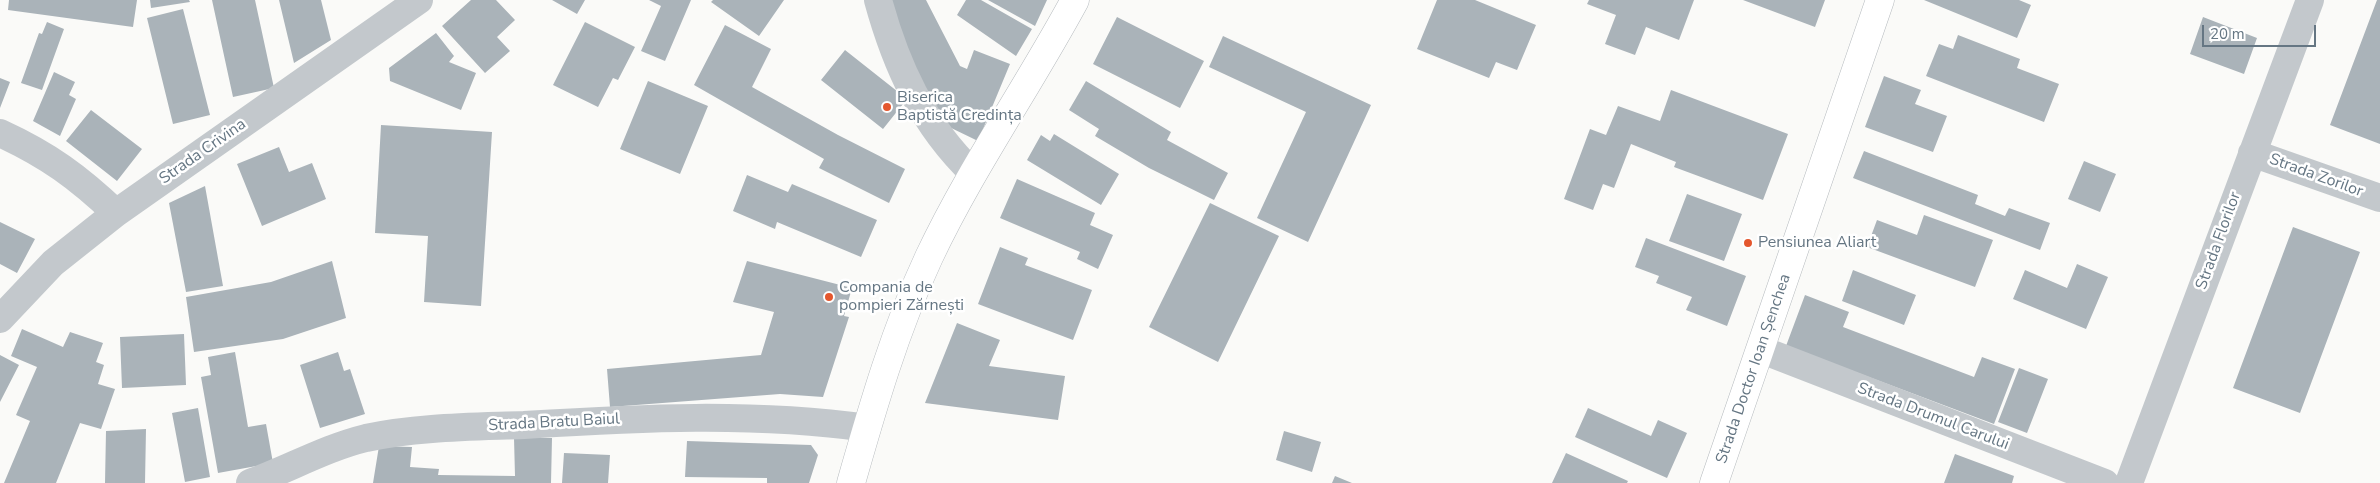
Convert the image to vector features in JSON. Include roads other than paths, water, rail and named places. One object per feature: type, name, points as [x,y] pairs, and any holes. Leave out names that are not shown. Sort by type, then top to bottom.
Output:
[{"type":"main road","points":[[851,483],[887,361],[911,298],[929,258],[972,173],[1048,49],[1074,0]]},
{"type":"main road","name":"Strada Doctor Ioan Șenchea","points":[[1714,483],[1762,350],[1880,0]]},
{"type":"street","name":"Strada Crivina","points":[[0,319],[53,263],[116,213],[419,0]]},
{"type":"street","points":[[878,0],[892,45],[921,110],[938,136],[972,173]]},
{"type":"street","name":"Strada Florilor","points":[[2129,483],[2310,0]]},
{"type":"street","points":[[0,133],[45,155],[69,171],[116,213]]},
{"type":"street","name":"Strada Zorilor","points":[[2252,153],[2380,198]]},
{"type":"street","name":"Strada Drumul Carului","points":[[1762,350],[2105,483]]},
{"type":"street","name":"Strada Bratu Baiul","points":[[250,483],[331,448],[367,438],[405,432],[580,421],[702,418],[809,420],[867,428]]},
{"type":"place","name":"Biserica Baptistă Credința","points":[[887,107]]},
{"type":"place","name":"Pensiunea Aliart","points":[[1748,243]]},
{"type":"place","name":"Compania de pompieri Zărnești","points":[[829,297]]}]
